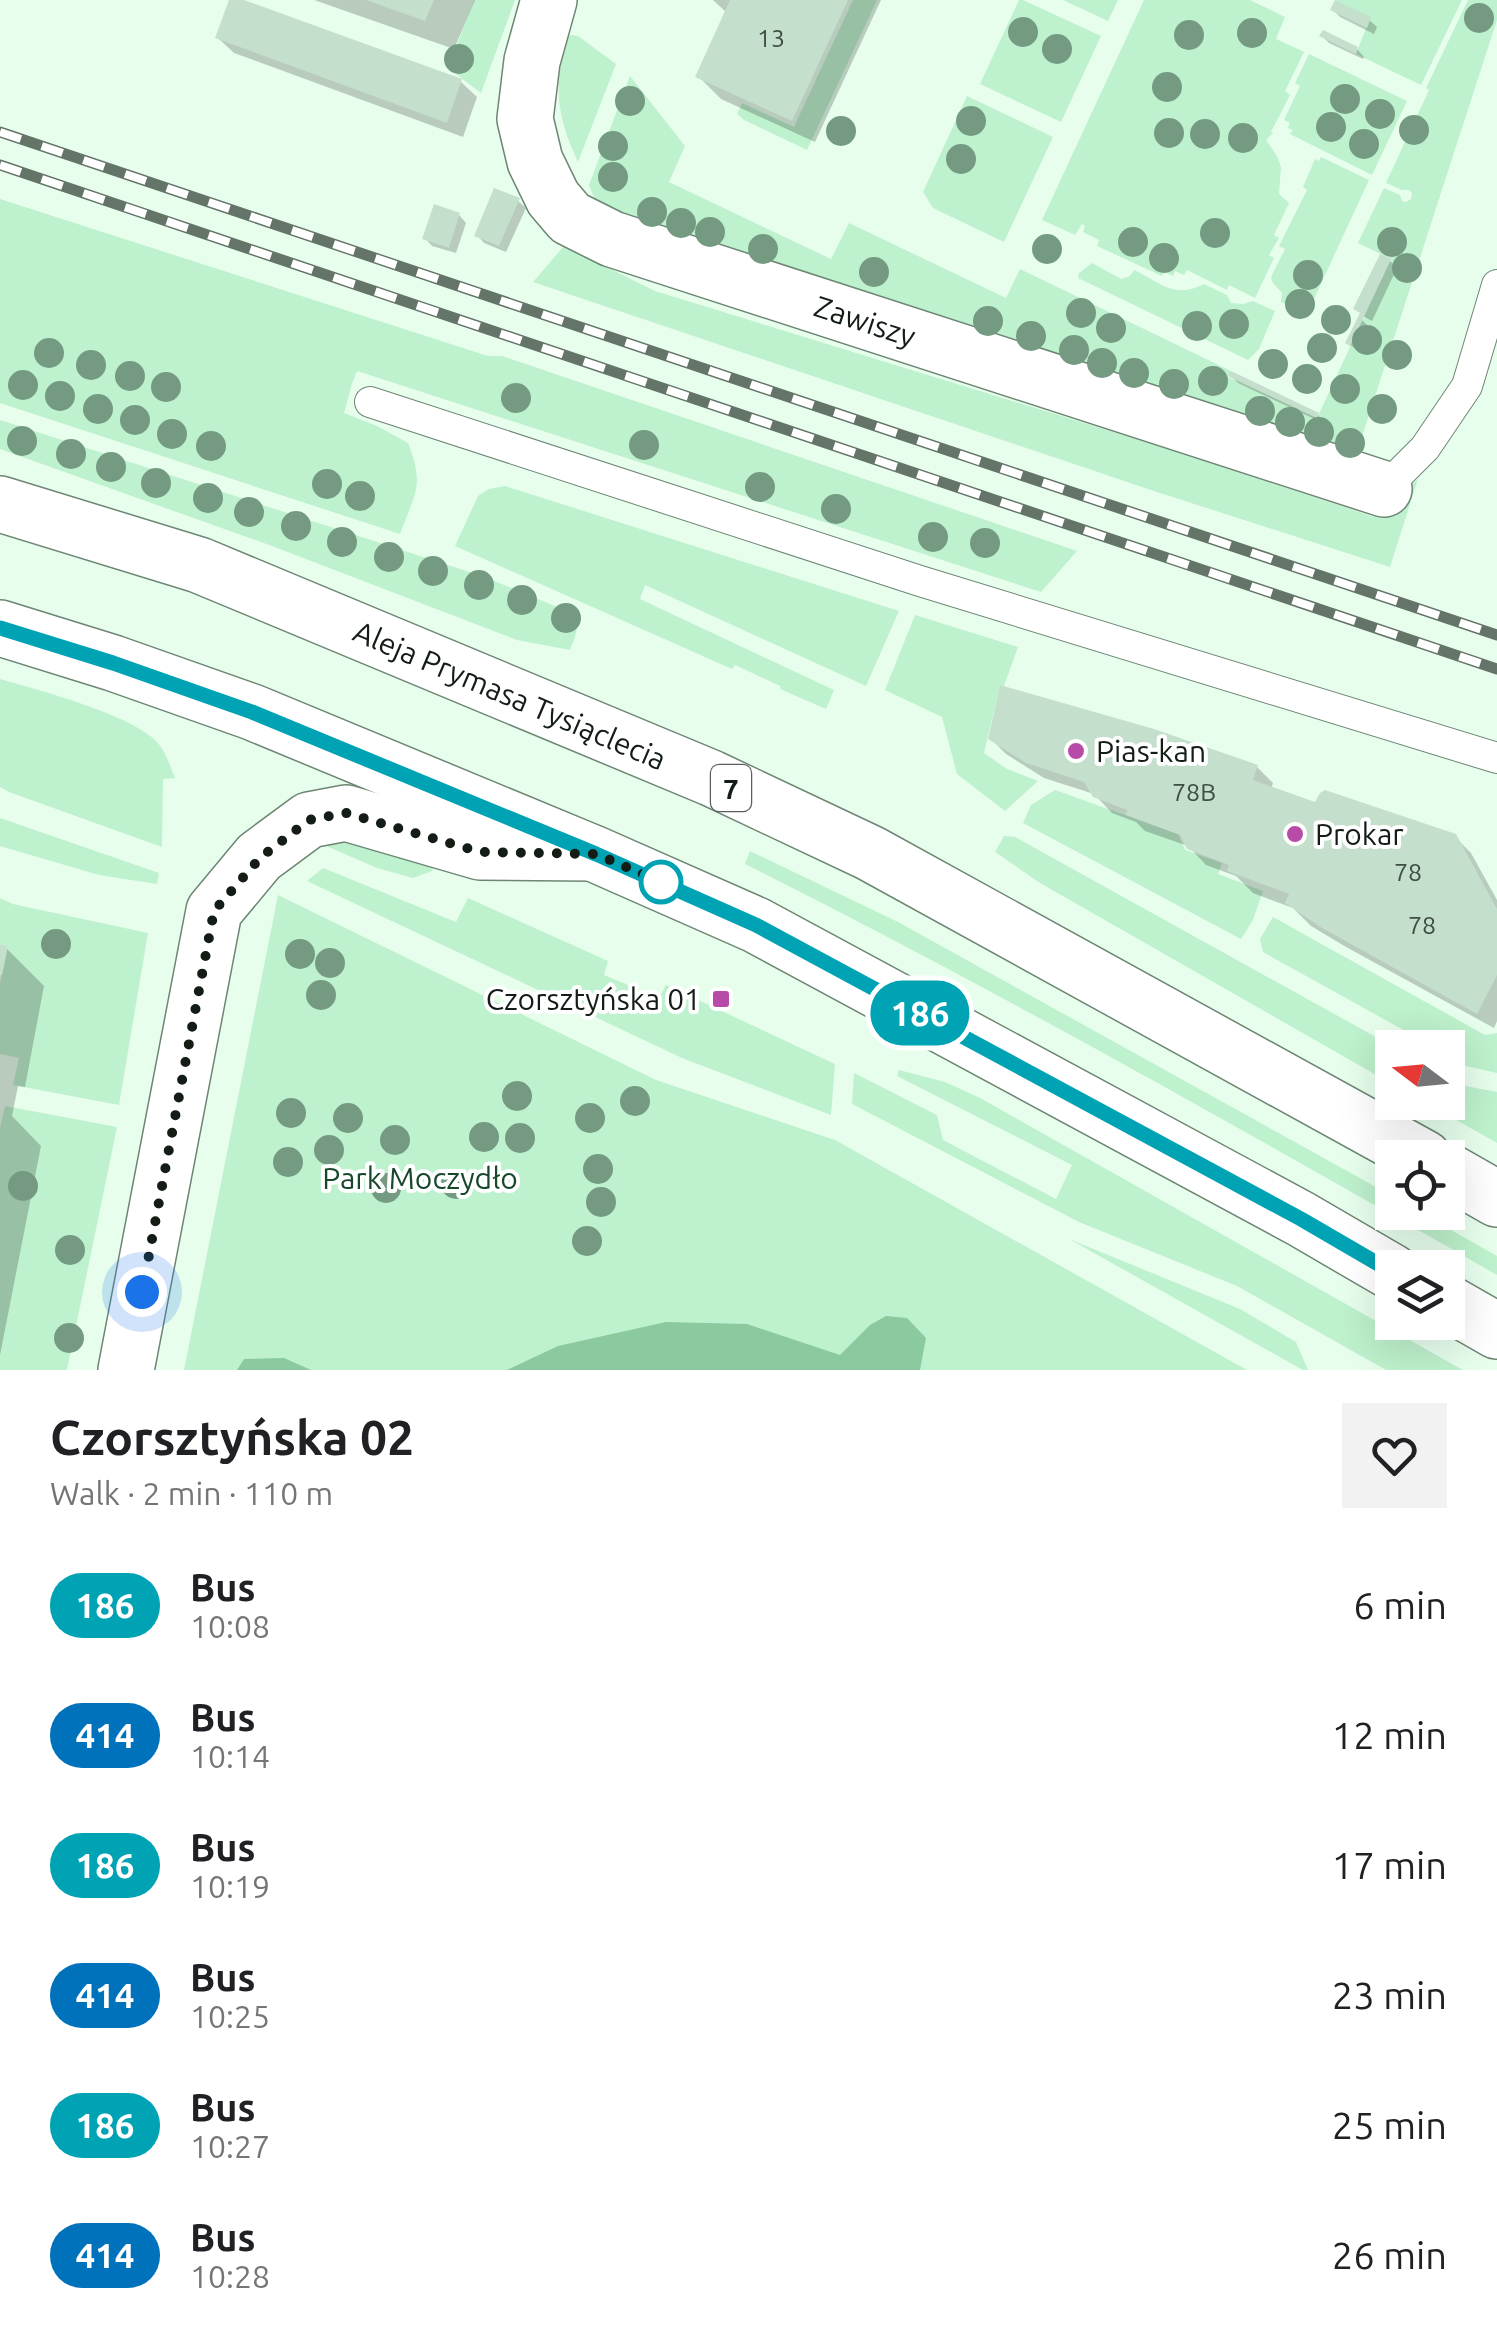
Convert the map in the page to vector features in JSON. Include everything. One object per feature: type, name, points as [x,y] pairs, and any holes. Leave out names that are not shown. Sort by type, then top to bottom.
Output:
[{"type":"main road","name":"Zawiszy","points":[[549,0],[532,61],[525,118],[535,161],[554,198],[570,218],[612,239],[1384,489]]},
{"type":"main road","name":"Aleja Prymasa Tysiąclecia","points":[[0,504],[200,565],[711,778],[870,853],[1391,1140]]},
{"type":"main road","points":[[0,628],[252,712],[596,854],[756,925],[1375,1262]]},
{"type":"main road","points":[[126,1370],[214,911],[244,874],[309,820],[346,813],[480,852],[596,854]]},
{"type":"main road","points":[[1465,1181],[1497,1200]]},
{"type":"main road","points":[[1465,1313],[1497,1331]]},
{"type":"lane","points":[[1384,489],[1424,448],[1467,386],[1497,284]]},
{"type":"lane","points":[[370,402],[920,581],[1497,758]]},
{"type":"green space","points":[[474,0],[515,0],[481,93],[448,68]]},
{"type":"green space","points":[[853,0],[877,0],[807,150],[737,114],[742,103],[794,127]]},
{"type":"green space","points":[[1019,0],[1101,36],[1061,122],[980,84]]},
{"type":"green space","points":[[1063,0],[1118,0],[1108,21]]},
{"type":"green space","points":[[1144,0],[1250,0],[1285,17],[1276,39],[1304,52],[1285,91],[1290,95],[1266,140],[1281,167],[1279,194],[1289,203],[1274,235],[1279,238],[1269,255],[1274,258],[1255,298],[1229,285],[1227,290],[1187,270],[1184,275],[1175,271],[1173,276],[1164,272],[1162,276],[1097,246],[1099,240],[1083,232],[1082,224],[1075,235],[1042,220]]},
{"type":"green space","points":[[1335,0],[1462,0],[1421,85],[1356,54],[1370,18]]},
{"type":"green space","points":[[1468,0],[1497,0],[1497,20],[1357,452],[599,209],[589,185],[630,76],[685,146],[669,182],[831,259],[849,223],[1006,298],[1020,269],[1231,371],[1228,377],[1317,418],[1391,259],[1358,243],[1384,188],[1400,195],[1402,201],[1411,199],[1409,190],[1386,183]]},
{"type":"green space","points":[[568,36],[616,64],[578,162],[565,130],[559,100],[563,53]]},
{"type":"green space","points":[[1309,54],[1407,101],[1372,175],[1290,134],[1290,123],[1284,120]]},
{"type":"green space","points":[[967,96],[1053,137],[1004,242],[933,208],[923,192]]},
{"type":"green space","points":[[1321,157],[1369,180],[1307,314],[1281,302],[1282,293],[1271,277],[1285,249],[1279,246],[1307,190],[1303,187],[1315,159],[1319,161]]},
{"type":"green space","points":[[0,199],[488,356],[502,356],[1077,551],[1041,592],[357,371],[344,413],[408,443],[413,458],[416,489],[400,534],[0,403]]},
{"type":"green space","points":[[564,246],[655,291],[1146,442],[1374,517],[1418,479],[1390,567],[533,282]]},
{"type":"green space","points":[[1092,263],[1121,279],[1134,270],[1176,290],[1204,284],[1227,295],[1231,303],[1253,301],[1275,311],[1259,349],[1248,360],[1078,278]]},
{"type":"green space","points":[[0,420],[485,577],[574,614],[577,628],[570,650],[517,640],[272,546],[0,449]]},
{"type":"green space","points":[[505,486],[899,611],[866,686],[645,585],[640,599],[834,690],[826,709],[735,665],[732,669],[455,546],[478,496]]},
{"type":"green space","points":[[915,615],[1018,647],[1004,686],[1000,685],[984,753],[1007,769],[1038,781],[1005,811],[957,774],[942,717],[885,690]]},
{"type":"green space","points":[[0,679],[107,713],[158,743],[175,778],[163,779],[162,847],[0,787]]},
{"type":"green space","points":[[1055,790],[1178,834],[1185,850],[1222,863],[1218,874],[1263,891],[1241,939],[1023,823],[1031,805]]},
{"type":"green space","points":[[0,818],[159,873],[157,884],[99,875],[0,846]]},
{"type":"green space","points":[[331,835],[435,860],[432,871],[413,878],[377,868],[315,841]]},
{"type":"green space","points":[[1004,836],[1015,837],[1375,1036],[1375,1074],[1040,883],[995,852]]},
{"type":"green space","points":[[750,851],[898,922],[1375,1187],[1375,1206],[1030,1013],[745,864]]},
{"type":"green space","points":[[323,868],[456,922],[468,898],[608,961],[604,975],[659,998],[666,985],[835,1064],[831,1115],[682,1058],[307,881]]},
{"type":"green space","name":"Park Moczydło","points":[[278,895],[656,1080],[835,1140],[1247,1370],[184,1370]]},
{"type":"green space","points":[[0,898],[148,933],[119,1105],[13,1085],[19,1058],[0,1054],[0,984],[8,946],[0,944]]},
{"type":"green space","points":[[1273,917],[1485,1035],[1497,1033],[1497,1073],[1465,1065],[1465,1030],[1403,1030],[1263,952],[1260,939]]},
{"type":"green space","points":[[899,1070],[945,1082],[980,1098],[1375,1320],[1375,1340],[1410,1340],[1463,1370],[1386,1370],[1237,1286],[1079,1222],[852,1104],[854,1073],[937,1115],[943,1140],[1056,1199],[1072,1165],[897,1076]]},
{"type":"green space","points":[[1465,1085],[1497,1092],[1497,1143],[1456,1120],[1465,1120]]},
{"type":"green space","points":[[5,1106],[117,1127],[67,1370],[0,1370],[0,1128]]},
{"type":"green space","points":[[1418,1230],[1451,1230],[1497,1256],[1497,1275],[1465,1257],[1465,1250],[1453,1250]]},
{"type":"green space","points":[[1069,1239],[1240,1309],[1296,1342],[1308,1370],[1303,1370]]},
{"type":"green space","points":[[886,1316],[907,1318],[926,1338],[920,1370],[507,1370],[558,1346],[666,1322],[747,1324],[840,1355],[870,1325]]},
{"type":"green space","points":[[284,1358],[311,1370],[237,1370],[244,1359]]},
{"type":"building","points":[[229,0],[244,0],[462,79],[447,123],[215,38]]},
{"type":"building","points":[[366,0],[434,0],[425,21]]},
{"type":"building","points":[[730,0],[848,0],[792,121],[695,77]]},
{"type":"building","points":[[1335,0],[1371,17],[1367,28],[1330,10]]},
{"type":"building","points":[[1323,30],[1358,47],[1356,54],[1319,36]]},
{"type":"building","points":[[494,188],[520,198],[499,246],[474,236]]},
{"type":"building","points":[[434,204],[460,213],[449,248],[422,239]]},
{"type":"building","points":[[1380,254],[1391,259],[1350,346],[1345,343],[1360,313],[1353,309]]},
{"type":"building","points":[[1231,371],[1319,413],[1317,418],[1228,376]]},
{"type":"building","points":[[1000,685],[1154,729],[1258,765],[1253,780],[1315,802],[1325,790],[1456,834],[1497,909],[1497,975],[1477,1014],[1322,928],[1285,903],[1289,894],[1227,871],[1229,865],[1187,849],[1180,835],[1126,815],[1127,810],[1093,797],[1084,782],[1026,763],[988,739]]},
{"type":"building","points":[[0,944],[8,946],[2,975],[0,975]]},
{"type":"railway","points":[[0,132],[1497,635]]},
{"type":"railway","points":[[0,165],[1497,669]]},
{"type":"bus line","name":"186","points":[[0,628],[252,712],[596,854],[756,925],[1375,1262]]},
{"type":"place","name":"Pias-kan","points":[[1076,751]]},
{"type":"place","name":"Prokar","points":[[1295,834]]},
{"type":"place","name":"Czorsztyńska 01","points":[[721,999]]},
{"type":"route","points":[[142,1292],[214,911],[260,858],[309,820],[346,813],[480,852],[596,854],[661,882]]}]
